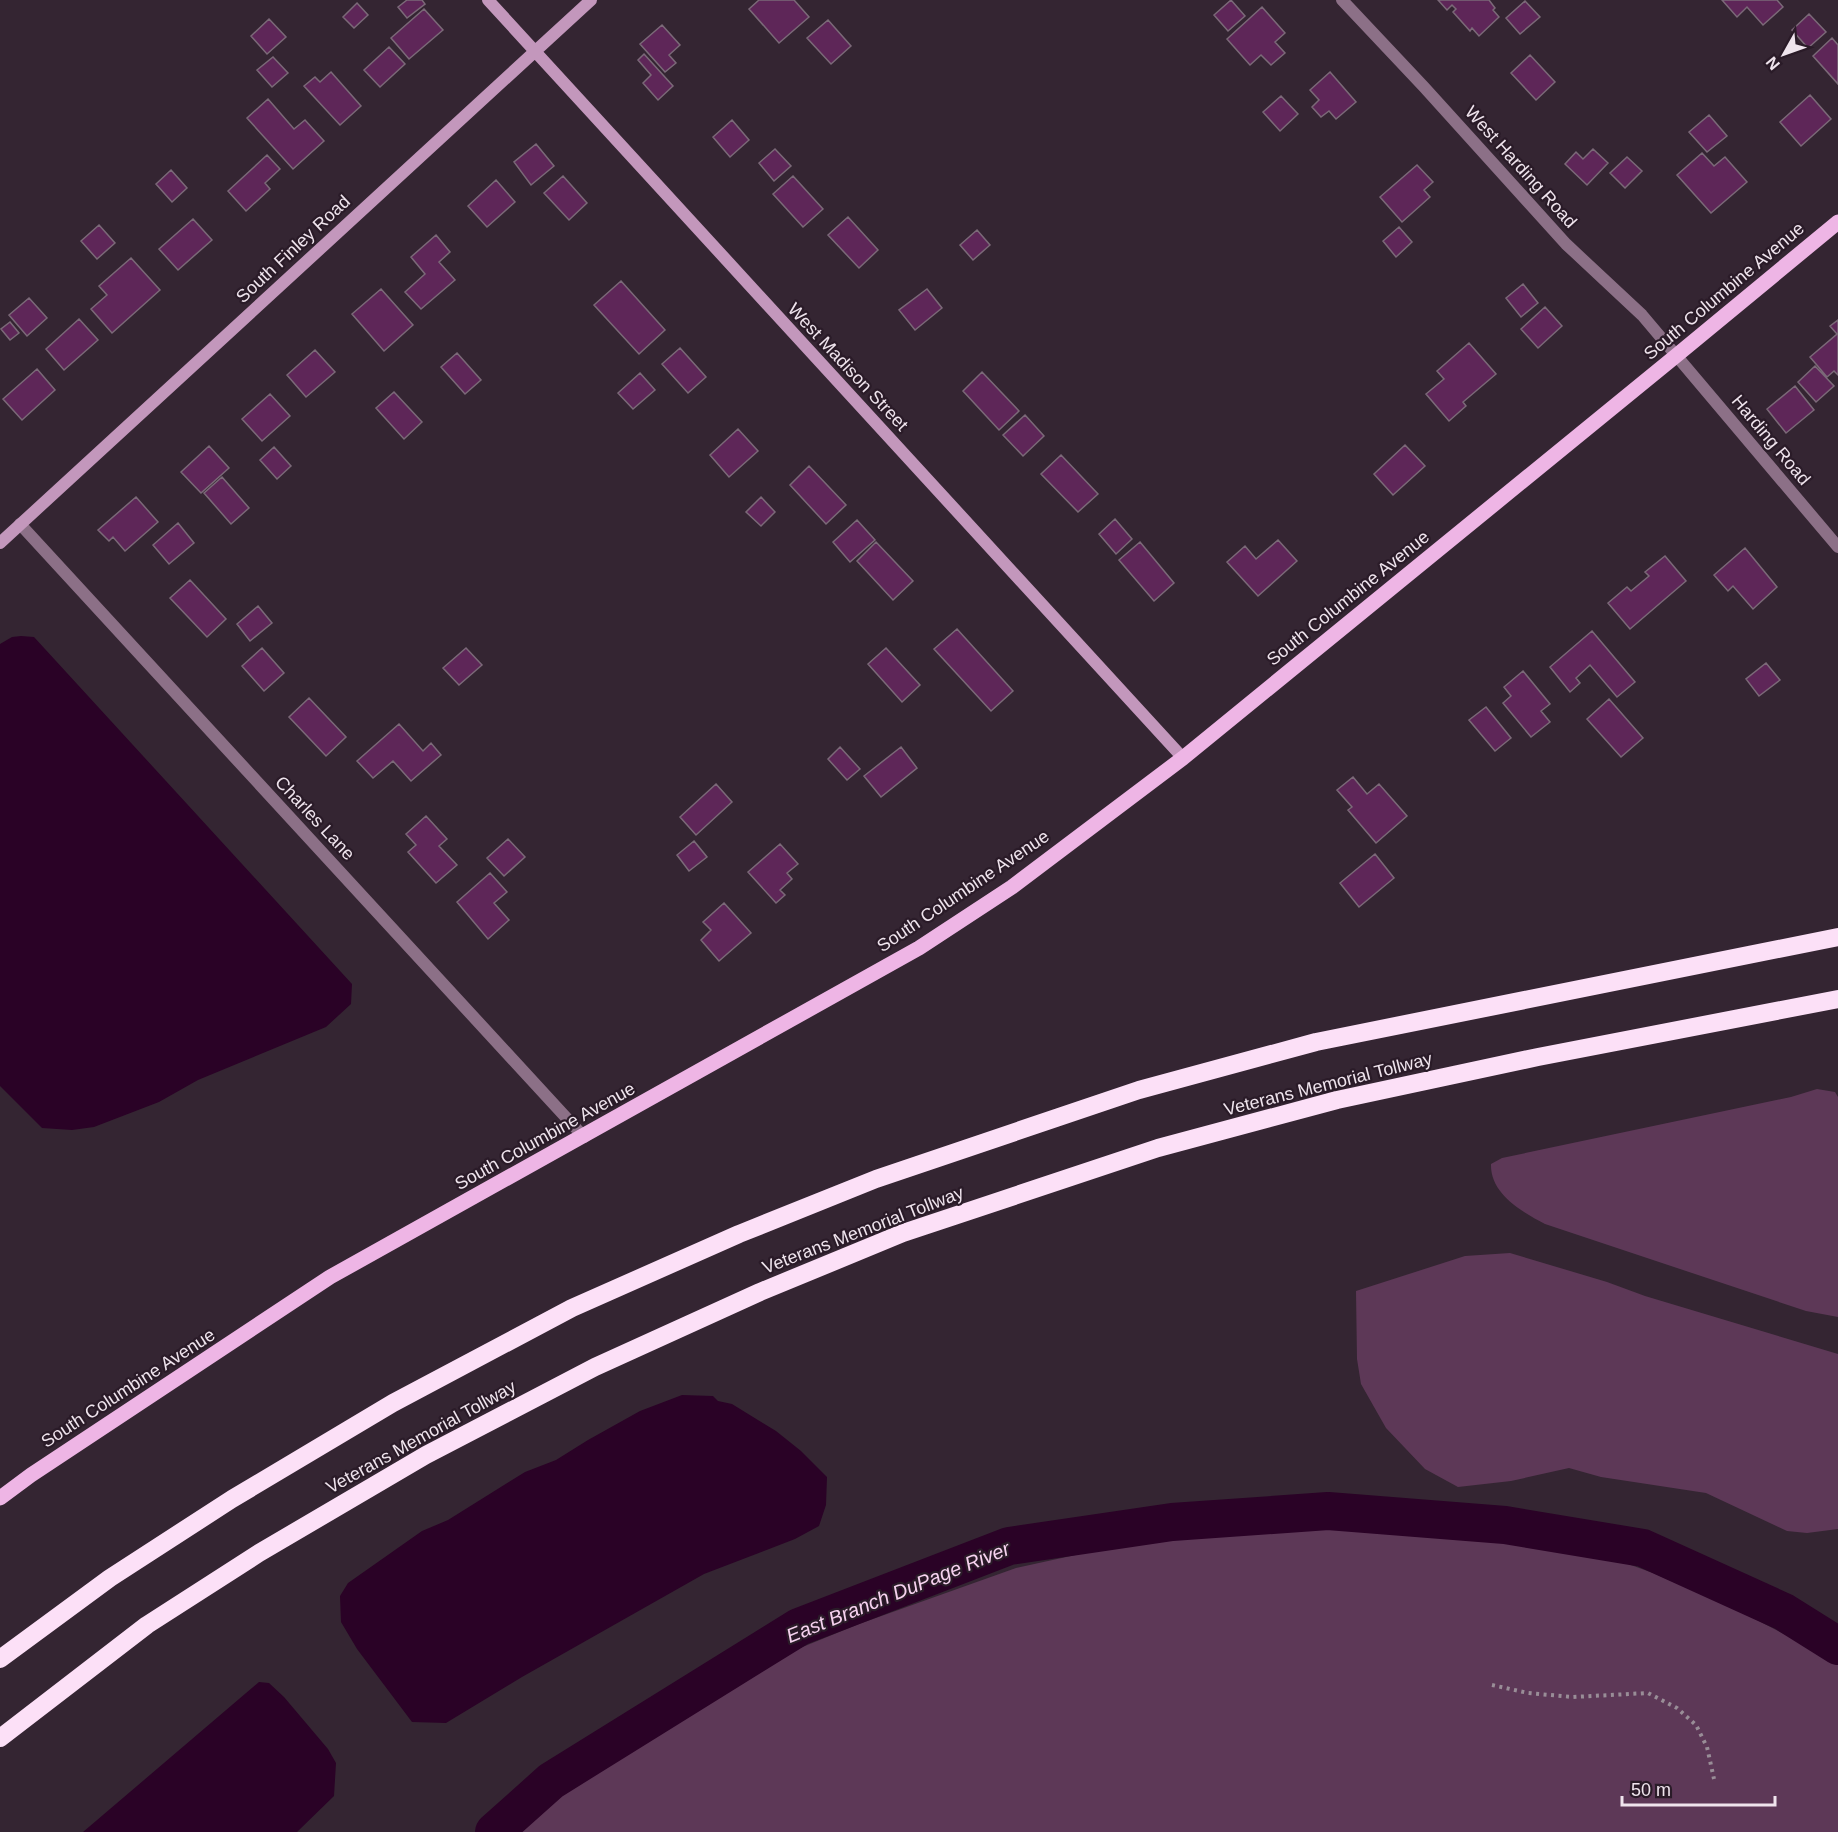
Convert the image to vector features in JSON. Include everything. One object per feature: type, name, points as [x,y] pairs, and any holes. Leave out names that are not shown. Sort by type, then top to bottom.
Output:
[{"type":"highway","points":[[0,1659],[110,1578],[232,1499],[393,1403],[573,1308],[739,1234],[876,1179],[1139,1090],[1316,1042],[1838,937]]},
{"type":"highway","name":"Veterans Memorial Tollway","points":[[0,1738],[147,1625],[259,1553],[426,1455],[595,1367],[760,1292],[903,1233],[1158,1148],[1337,1100],[1538,1057],[1838,999]]},
{"type":"main road","name":"South Columbine Avenue","points":[[0,1498],[31,1475],[330,1277],[919,948],[1012,887],[1182,758],[1838,222]]},
{"type":"street","name":"West Madison Street","points":[[488,0],[1182,758]]},
{"type":"street","name":"South Finley Road","points":[[0,543],[591,0]]},
{"type":"street","name":"West Harding Road","points":[[1342,0],[1566,244],[1642,315],[1677,355]]},
{"type":"street","name":"Harding Road","points":[[1677,355],[1838,547]]},
{"type":"street","name":"Charles Lane","points":[[20,524],[584,1137]]},
{"type":"path","points":[[1492,1685],[1528,1693],[1574,1697],[1648,1694],[1677,1708],[1696,1725],[1707,1747],[1714,1779]]},
{"type":"shaded area","points":[[12,637],[34,637],[352,984],[351,1004],[326,1027],[198,1080],[159,1102],[94,1127],[72,1130],[42,1128],[0,1086],[0,644]]},
{"type":"shaded area","points":[[1817,1089],[1835,1092],[1838,1097],[1838,1317],[1806,1311],[1545,1224],[1509,1201],[1492,1175],[1491,1164],[1502,1158],[1791,1097]]},
{"type":"shaded area","points":[[1510,1253],[1838,1354],[1838,1529],[1807,1533],[1787,1531],[1706,1493],[1601,1477],[1569,1468],[1511,1481],[1458,1487],[1425,1469],[1386,1428],[1361,1384],[1357,1359],[1356,1291],[1465,1256]]},
{"type":"shaded area","points":[[682,1395],[713,1396],[718,1401],[732,1404],[776,1431],[801,1451],[827,1477],[826,1505],[819,1526],[795,1539],[704,1574],[522,1677],[446,1723],[412,1722],[357,1649],[341,1622],[340,1596],[348,1583],[422,1531],[448,1520],[525,1472],[556,1460],[640,1411]]},
{"type":"shaded area","points":[[1255,1527],[1371,1528],[1557,1547],[1606,1556],[1708,1597],[1838,1662],[1838,1832],[521,1832],[569,1789],[638,1735],[761,1664],[859,1624],[1016,1568],[1112,1547]]},
{"type":"shaded area","points":[[259,1682],[269,1683],[284,1697],[328,1749],[336,1763],[334,1796],[297,1832],[83,1832]]},
{"type":"building","points":[[407,0],[422,0],[425,4],[407,18],[398,7]]},
{"type":"building","points":[[759,0],[794,0],[809,17],[779,43],[749,9]]},
{"type":"building","points":[[1231,0],[1245,16],[1228,31],[1214,15]]},
{"type":"building","points":[[1438,0],[1489,0],[1499,17],[1479,36],[1472,28],[1470,31],[1453,12],[1456,9],[1452,5],[1447,10]]},
{"type":"building","points":[[1722,0],[1777,0],[1783,7],[1763,25],[1747,7],[1737,17]]},
{"type":"building","points":[[1525,1],[1540,17],[1520,34],[1506,18]]},
{"type":"building","points":[[357,3],[368,15],[354,28],[343,17]]},
{"type":"building","points":[[1262,7],[1285,33],[1275,42],[1285,53],[1271,65],[1261,55],[1250,65],[1227,39]]},
{"type":"building","points":[[424,9],[443,30],[409,59],[391,38]]},
{"type":"building","points":[[1809,14],[1826,32],[1808,48],[1792,30]]},
{"type":"building","points":[[269,19],[286,37],[267,54],[251,36]]},
{"type":"building","points":[[828,20],[851,46],[831,64],[807,38]]},
{"type":"building","points":[[662,25],[680,45],[669,55],[676,63],[665,72],[640,44]]},
{"type":"building","points":[[1832,38],[1838,45],[1838,84],[1813,56]]},
{"type":"building","points":[[389,47],[405,64],[380,87],[364,70]]},
{"type":"building","points":[[644,54],[673,86],[658,100],[643,83],[651,75],[638,60]]},
{"type":"building","points":[[1530,55],[1555,82],[1536,100],[1511,73]]},
{"type":"building","points":[[273,57],[288,73],[272,87],[257,70]]},
{"type":"building","points":[[331,72],[361,106],[340,125],[304,86],[315,77],[320,82]]},
{"type":"building","points":[[1330,72],[1356,102],[1336,119],[1329,111],[1321,117],[1312,107],[1319,100],[1310,90]]},
{"type":"building","points":[[1810,95],[1831,119],[1801,146],[1780,122]]},
{"type":"building","points":[[1281,96],[1298,114],[1280,131],[1263,112]]},
{"type":"building","points":[[268,99],[294,129],[305,120],[324,141],[293,169],[247,118]]},
{"type":"building","points":[[1709,115],[1727,136],[1707,152],[1689,132]]},
{"type":"building","points":[[732,120],[749,140],[730,157],[713,137]]},
{"type":"building","points":[[536,144],[554,166],[531,185],[514,162]]},
{"type":"building","points":[[775,149],[791,166],[774,181],[759,163]]},
{"type":"building","points":[[1593,149],[1608,163],[1587,185],[1565,164],[1576,152],[1583,159]]},
{"type":"building","points":[[1702,153],[1714,166],[1725,157],[1747,182],[1711,213],[1677,175]]},
{"type":"building","points":[[267,155],[280,169],[265,183],[270,189],[246,211],[228,191]]},
{"type":"building","points":[[1627,157],[1642,171],[1625,188],[1610,173]]},
{"type":"building","points":[[1417,165],[1433,182],[1424,190],[1430,197],[1402,222],[1380,197]]},
{"type":"building","points":[[171,170],[187,188],[172,202],[156,184]]},
{"type":"building","points":[[563,176],[587,203],[569,220],[544,193]]},
{"type":"building","points":[[793,176],[823,209],[803,227],[773,194]]},
{"type":"building","points":[[496,180],[515,202],[487,227],[468,206]]},
{"type":"building","points":[[848,217],[878,250],[859,268],[828,235]]},
{"type":"building","points":[[193,219],[212,240],[178,270],[159,249]]},
{"type":"building","points":[[99,225],[115,243],[97,259],[81,241]]},
{"type":"building","points":[[1399,227],[1412,242],[1396,257],[1383,241]]},
{"type":"building","points":[[977,230],[990,245],[973,260],[960,245]]},
{"type":"building","points":[[436,235],[450,252],[439,262],[455,280],[421,309],[405,292],[425,274],[411,257]]},
{"type":"building","points":[[131,258],[160,290],[112,333],[91,309],[107,295],[99,286]]},
{"type":"building","points":[[621,281],[665,330],[639,354],[594,305]]},
{"type":"building","points":[[1523,284],[1538,303],[1521,317],[1506,298]]},
{"type":"building","points":[[381,289],[413,325],[384,351],[352,314]]},
{"type":"building","points":[[927,289],[942,308],[915,330],[899,310]]},
{"type":"building","points":[[29,298],[47,318],[27,336],[9,315]]},
{"type":"building","points":[[1545,307],[1562,326],[1538,348],[1521,329]]},
{"type":"building","points":[[79,319],[98,340],[64,370],[46,349]]},
{"type":"building","points":[[1838,320],[1838,375],[1834,371],[1827,377],[1810,357],[1837,334],[1830,326]]},
{"type":"building","points":[[10,322],[19,333],[10,340],[1,329]]},
{"type":"building","points":[[1469,343],[1496,374],[1463,402],[1466,406],[1449,421],[1426,394],[1444,379],[1437,371]]},
{"type":"building","points":[[680,348],[706,377],[688,393],[662,364]]},
{"type":"building","points":[[315,350],[335,372],[306,397],[287,375]]},
{"type":"building","points":[[457,353],[481,380],[465,394],[441,367]]},
{"type":"building","points":[[1815,366],[1834,386],[1816,402],[1798,382]]},
{"type":"building","points":[[37,369],[55,390],[22,420],[3,399]]},
{"type":"building","points":[[982,372],[1019,411],[999,430],[963,391]]},
{"type":"building","points":[[640,373],[655,390],[633,409],[618,393]]},
{"type":"building","points":[[1795,386],[1814,410],[1786,433],[1767,409]]},
{"type":"building","points":[[394,392],[422,422],[404,439],[376,408]]},
{"type":"building","points":[[270,394],[290,416],[262,441],[242,419]]},
{"type":"building","points":[[1025,415],[1044,436],[1023,456],[1003,435]]},
{"type":"building","points":[[738,429],[758,451],[729,477],[710,455]]},
{"type":"building","points":[[1405,445],[1425,466],[1393,495],[1374,474]]},
{"type":"building","points":[[209,446],[229,468],[201,493],[181,472]]},
{"type":"building","points":[[274,447],[291,466],[277,479],[260,460]]},
{"type":"building","points":[[1061,455],[1098,494],[1078,512],[1041,474]]},
{"type":"building","points":[[809,466],[846,505],[826,524],[790,485]]},
{"type":"building","points":[[222,477],[249,508],[231,524],[204,493]]},
{"type":"building","points":[[136,497],[158,522],[125,551],[113,537],[109,541],[98,530]]},
{"type":"building","points":[[761,497],[775,512],[761,526],[746,512]]},
{"type":"building","points":[[1115,519],[1132,539],[1116,554],[1099,534]]},
{"type":"building","points":[[857,520],[875,540],[850,562],[833,542]]},
{"type":"building","points":[[178,523],[194,543],[169,564],[153,545]]},
{"type":"building","points":[[1278,540],[1297,561],[1258,596],[1227,562],[1245,546],[1256,559]]},
{"type":"building","points":[[876,542],[913,581],[893,600],[857,561]]},
{"type":"building","points":[[1140,542],[1174,583],[1154,601],[1119,560]]},
{"type":"building","points":[[1745,548],[1777,587],[1753,609],[1733,586],[1728,591],[1714,575]]},
{"type":"building","points":[[1665,556],[1686,581],[1630,629],[1608,603],[1627,587],[1631,591],[1649,576],[1645,572]]},
{"type":"building","points":[[190,580],[226,619],[207,637],[170,598]]},
{"type":"building","points":[[258,606],[272,623],[250,641],[237,624]]},
{"type":"building","points":[[957,629],[1013,691],[991,711],[934,649]]},
{"type":"building","points":[[1592,631],[1635,682],[1617,697],[1590,665],[1576,678],[1580,683],[1570,692],[1550,667]]},
{"type":"building","points":[[262,648],[284,673],[264,691],[242,666]]},
{"type":"building","points":[[466,648],[482,665],[459,685],[443,668]]},
{"type":"building","points":[[886,648],[920,685],[902,702],[868,664]]},
{"type":"building","points":[[1766,663],[1780,680],[1759,696],[1746,679]]},
{"type":"building","points":[[1523,671],[1550,704],[1541,711],[1550,722],[1531,737],[1503,703],[1511,696],[1504,687]]},
{"type":"building","points":[[309,698],[346,737],[326,756],[289,717]]},
{"type":"building","points":[[1609,699],[1643,738],[1621,757],[1587,719]]},
{"type":"building","points":[[1486,707],[1511,738],[1495,751],[1469,720]]},
{"type":"building","points":[[399,724],[423,751],[431,743],[441,755],[411,781],[393,761],[373,778],[357,761]]},
{"type":"building","points":[[840,747],[860,769],[847,780],[828,759]]},
{"type":"building","points":[[901,747],[917,768],[881,797],[864,776]]},
{"type":"building","points":[[1353,777],[1367,794],[1379,784],[1407,816],[1376,843],[1348,810],[1352,807],[1337,790]]},
{"type":"building","points":[[716,784],[732,802],[696,835],[680,817]]},
{"type":"building","points":[[426,816],[447,839],[439,846],[457,865],[436,883],[408,852],[416,845],[406,834]]},
{"type":"building","points":[[508,839],[525,857],[504,876],[487,858]]},
{"type":"building","points":[[694,841],[707,857],[689,871],[677,855]]},
{"type":"building","points":[[780,844],[798,864],[787,873],[792,879],[780,890],[785,895],[776,903],[748,872]]},
{"type":"building","points":[[1375,854],[1394,878],[1359,907],[1340,883]]},
{"type":"building","points":[[490,873],[507,892],[494,903],[509,920],[488,939],[457,902]]},
{"type":"building","points":[[724,903],[751,933],[719,961],[701,940],[711,930],[703,922]]},
{"type":"waterway","name":"East Branch DuPage River","points":[[494,1832],[551,1781],[799,1627],[1009,1546],[1172,1522],[1328,1511],[1505,1525],[1643,1548],[1784,1612],[1838,1646]]}]
